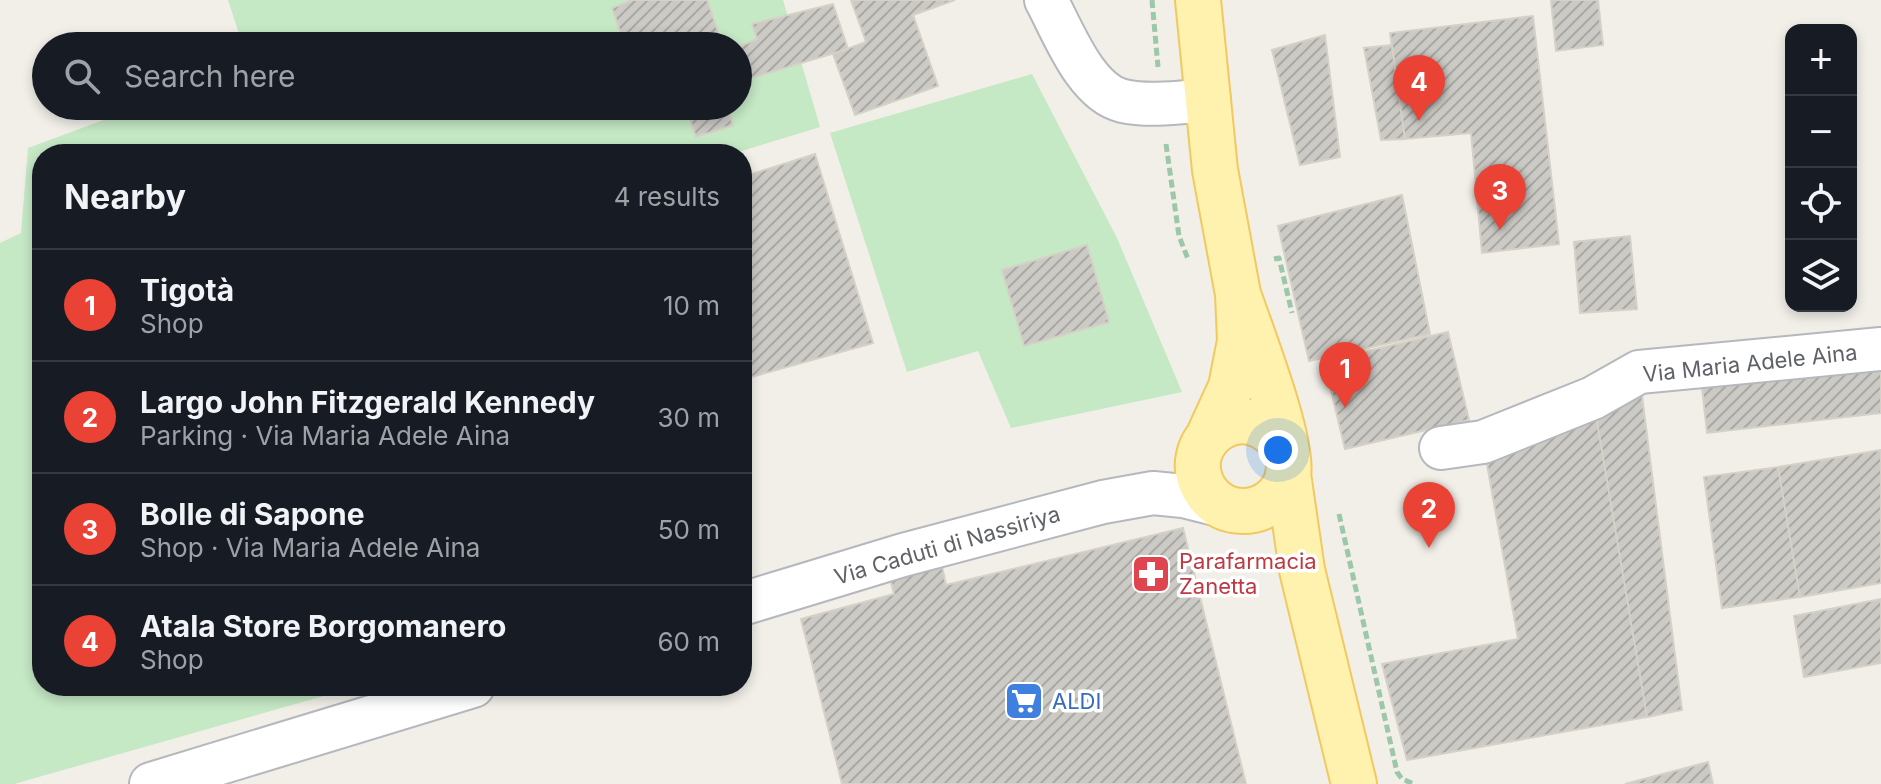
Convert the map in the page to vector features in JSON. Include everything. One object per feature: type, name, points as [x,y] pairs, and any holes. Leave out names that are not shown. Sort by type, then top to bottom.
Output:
[{"type":"main road","points":[[1198,0],[1215,170],[1238,294],[1240,341],[1231,387],[1198,458],[1202,484],[1226,508],[1264,529],[1302,570]]},
{"type":"main road","points":[[1238,294],[1271,390],[1287,461],[1302,570],[1354,784]]},
{"type":"main road","points":[[1206,440],[1221,427],[1251,421],[1265,426],[1277,436],[1287,461],[1284,488],[1263,508],[1226,508]]},
{"type":"street","points":[[1046,0],[1088,76],[1100,90],[1113,98],[1143,103],[1209,100]]},
{"type":"street","name":"Via Maria Adele Aina","points":[[1441,448],[1483,442],[1593,398],[1639,372],[1881,349]]},
{"type":"street","points":[[1153,493],[1174,477],[1206,440]]},
{"type":"street","name":"Via Caduti di Nassiriya","points":[[752,601],[919,550],[1103,502],[1153,493],[1183,496],[1226,508]]},
{"type":"street","points":[[151,784],[440,696]]},
{"type":"green space","points":[[228,0],[783,0],[820,127],[752,148],[752,144],[39,144],[103,120],[752,120],[752,32],[238,32]]},
{"type":"green space","points":[[1032,74],[1117,238],[1182,392],[1011,428],[978,351],[907,372],[830,133]]},
{"type":"green space","points":[[32,147],[32,696],[324,696],[14,784],[0,784],[0,243],[21,233],[28,148]]},
{"type":"building","points":[[632,0],[707,0],[718,32],[620,32],[612,8]]},
{"type":"building","points":[[851,0],[955,0],[913,15],[938,86],[855,115],[833,54],[866,42]]},
{"type":"building","points":[[1551,0],[1598,0],[1603,45],[1556,51]]},
{"type":"building","points":[[833,4],[848,49],[752,78],[752,41],[757,39],[752,24]]},
{"type":"building","points":[[1533,16],[1559,244],[1482,253],[1471,133],[1405,139],[1390,33]]},
{"type":"building","points":[[1325,35],[1340,157],[1300,165],[1272,50]]},
{"type":"building","points":[[1392,45],[1405,139],[1381,140],[1364,48]]},
{"type":"building","points":[[690,120],[731,120],[733,125],[696,137]]},
{"type":"building","points":[[815,154],[873,343],[752,377],[752,174]]},
{"type":"building","points":[[1402,195],[1430,334],[1309,361],[1278,226]]},
{"type":"building","points":[[1630,236],[1637,309],[1580,313],[1574,242]]},
{"type":"building","points":[[1087,245],[1109,322],[1024,346],[1002,270]]},
{"type":"building","points":[[1448,332],[1469,420],[1345,449],[1324,361]]},
{"type":"building","points":[[1881,368],[1881,413],[1707,433],[1702,388]]},
{"type":"building","points":[[1639,372],[1682,710],[1647,717],[1593,398]]},
{"type":"building","points":[[1593,398],[1647,717],[1407,760],[1382,664],[1518,639],[1483,442]]},
{"type":"building","points":[[1881,450],[1881,583],[1800,597],[1778,467]]},
{"type":"building","points":[[1778,467],[1800,597],[1722,608],[1704,477]]},
{"type":"building","name":"ALDI","points":[[1183,528],[1246,784],[842,784],[801,619],[894,594],[890,578],[942,566],[946,585]]},
{"type":"building","points":[[1881,599],[1881,663],[1804,677],[1794,616]]},
{"type":"building","points":[[1708,762],[1713,784],[1625,784]]},
{"type":"place","name":"Atala Store Borgomanero","points":[[1419,121]]},
{"type":"place","name":"Bolle di Sapone","points":[[1500,230]]},
{"type":"place","name":"Tigotà","points":[[1345,408]]},
{"type":"place","name":"Largo John Fitzgerald Kennedy","points":[[1429,548]]},
{"type":"place","name":"Parafarmacia Zanetta","points":[[1151,574]]},
{"type":"place","name":"ALDI","points":[[1024,701]]}]
